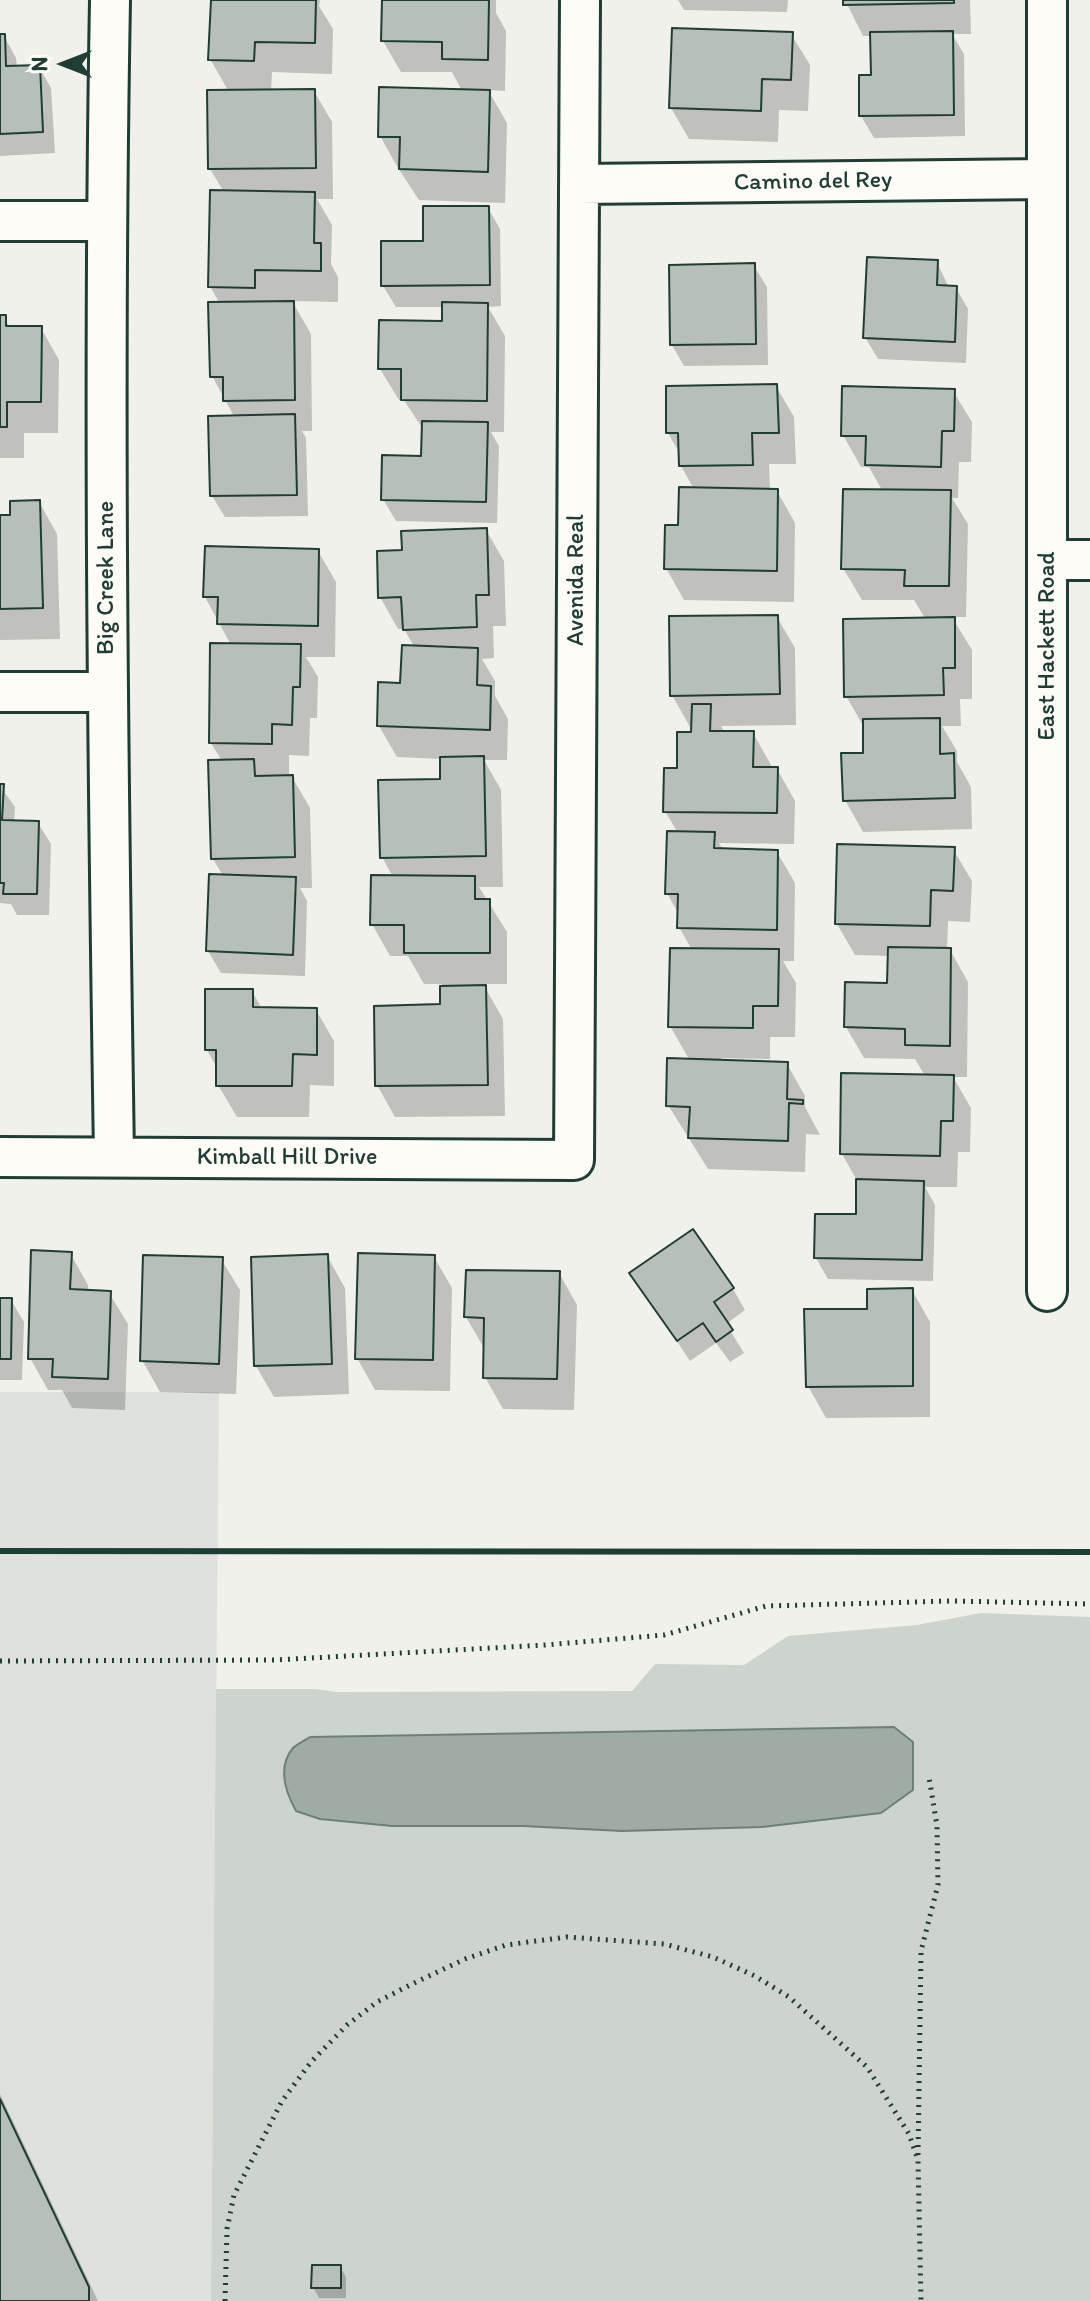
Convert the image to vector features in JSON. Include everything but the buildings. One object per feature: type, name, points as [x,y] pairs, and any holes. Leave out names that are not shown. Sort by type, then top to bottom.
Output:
[{"type":"street","name":"Big Creek Lane","points":[[110,0],[106,221],[107,692],[114,1156]]},
{"type":"street","name":"Avenida Real","points":[[574,1160],[580,0]]},
{"type":"street","name":"East Hackett Road","points":[[1047,0],[1047,1291]]},
{"type":"street","name":"Camino del Rey","points":[[580,184],[1046,179]]},
{"type":"street","points":[[0,221],[106,221]]},
{"type":"street","points":[[1049,560],[1090,560]]},
{"type":"street","points":[[0,692],[107,692]]},
{"type":"street","name":"Kimball Hill Drive","points":[[0,1157],[574,1160]]},
{"type":"path","points":[[0,1661],[275,1660],[545,1645],[664,1635],[766,1606],[953,1601],[1090,1604]]},
{"type":"path","points":[[921,2301],[918,2160],[921,1951],[938,1885],[937,1826],[929,1777]]},
{"type":"path","points":[[225,2301],[227,2229],[234,2195],[282,2101],[311,2062],[347,2025],[377,2002],[465,1959],[506,1945],[567,1937],[664,1944],[713,1957],[755,1976],[789,1997],[867,2067],[909,2134],[918,2160]]},
{"type":"shaded area","points":[[0,1392],[219,1392],[211,2301],[0,2301]]},
{"type":"shaded area","points":[[981,1613],[1090,1617],[1090,2301],[211,2301],[216,1689],[316,1689],[336,1692],[632,1691],[655,1664],[744,1665],[788,1636],[917,1625]]},
{"type":"shaded area","points":[[894,1727],[913,1742],[913,1790],[881,1813],[762,1827],[622,1831],[523,1826],[392,1826],[320,1819],[296,1811],[284,1772],[288,1755],[310,1737]]},
{"type":"railway","points":[[0,1551],[1090,1552]]}]
